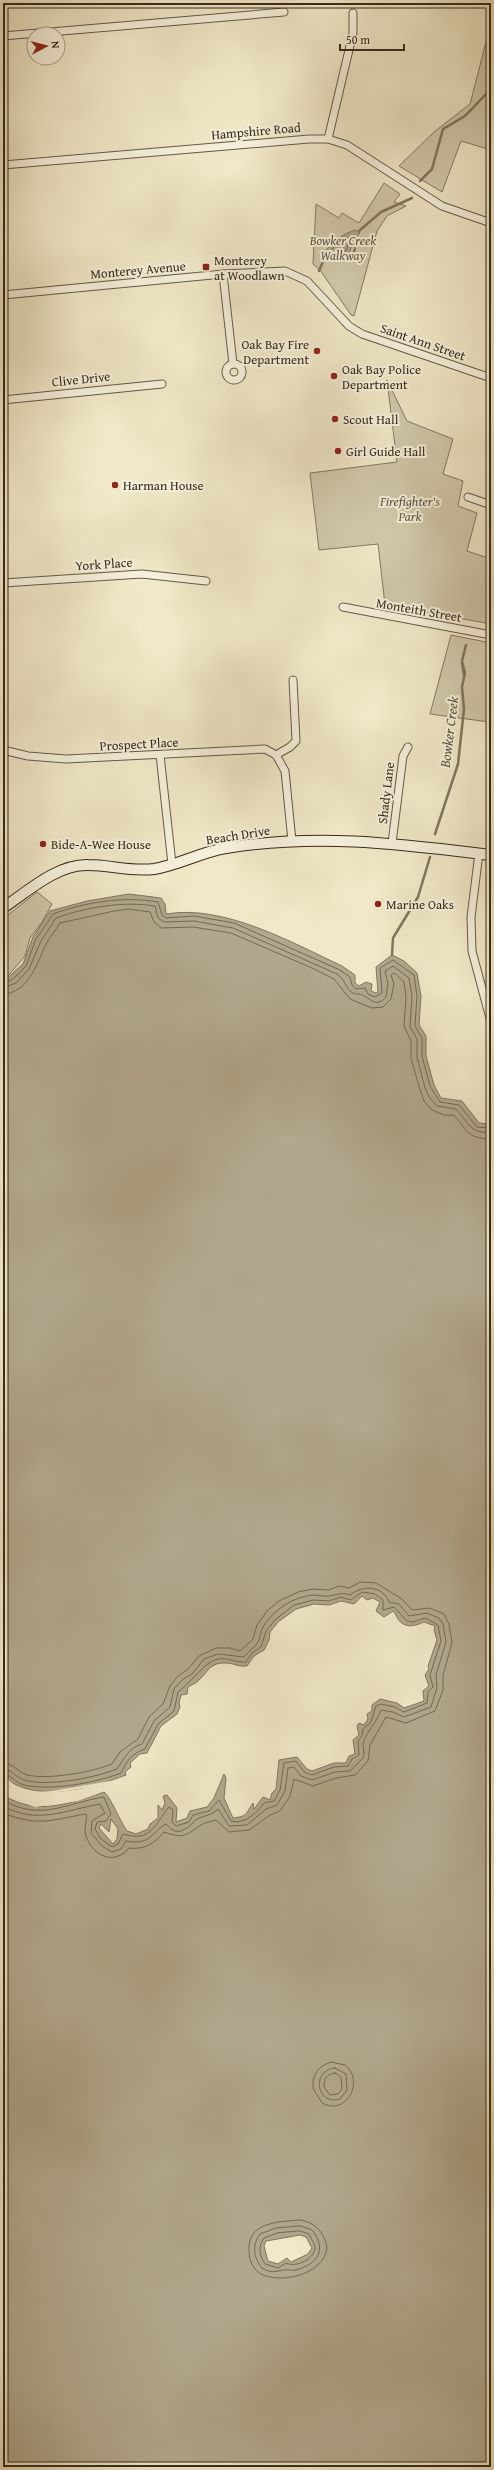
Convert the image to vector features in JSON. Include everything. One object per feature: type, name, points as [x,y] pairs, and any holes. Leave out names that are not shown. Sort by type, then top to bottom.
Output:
[{"type":"main road","name":"Beach Drive","points":[[3,908],[67,868],[86,865],[136,870],[172,864],[225,848],[292,841],[349,839],[491,855]]},
{"type":"street","points":[[3,36],[284,12]]},
{"type":"street","points":[[328,139],[353,33],[353,13]]},
{"type":"street","name":"Hampshire Road","points":[[3,165],[309,139],[328,139],[347,145],[442,206],[491,223]]},
{"type":"street","name":"Monterey Avenue","points":[[3,295],[275,270],[285,271],[299,276],[315,288],[349,326]]},
{"type":"street","points":[[223,274],[233,364]]},
{"type":"street","name":"Saint Ann Street","points":[[349,326],[362,334],[491,378]]},
{"type":"street","name":"Clive Drive","points":[[3,400],[162,384]]},
{"type":"street","points":[[468,497],[491,505]]},
{"type":"street","name":"York Place","points":[[3,583],[142,574],[206,581]]},
{"type":"street","name":"Monteith Street","points":[[343,607],[491,635]]},
{"type":"street","points":[[292,841],[285,771],[276,755],[290,747],[296,741],[293,680]]},
{"type":"street","name":"Shady Lane","points":[[392,843],[403,756],[408,747]]},
{"type":"street","name":"Prospect Place","points":[[3,750],[50,759],[160,755],[255,748],[265,749],[276,755]]},
{"type":"street","points":[[160,755],[172,864]]},
{"type":"street","points":[[479,853],[471,917],[472,951],[491,1022]]},
{"type":"green space","points":[[491,23],[491,150],[461,141],[442,192],[399,166],[434,132],[470,104]]},
{"type":"green space","name":"Bowker Creek Walkway","points":[[384,183],[400,194],[394,202],[406,206],[387,216],[377,231],[354,316],[351,315],[320,270],[313,264],[316,204],[339,218],[342,213],[359,223]]},
{"type":"green space","name":"Firefighter's Park","points":[[387,380],[407,421],[453,439],[443,474],[463,481],[458,506],[477,513],[467,551],[491,559],[491,605],[486,623],[385,605],[378,544],[319,550],[310,473],[397,462]]},
{"type":"green space","points":[[451,635],[491,643],[491,712],[489,722],[430,714]]},
{"type":"green space","points":[[37,892],[52,904],[42,922],[30,938],[25,956],[8,976],[3,977],[3,919]]},
{"type":"water","points":[[356,230],[360,233],[354,239],[349,254],[329,260],[324,259],[323,253],[334,242],[347,233]]},
{"type":"water","points":[[129,894],[161,898],[165,904],[166,914],[188,912],[210,915],[256,927],[279,936],[342,966],[355,975],[355,983],[359,986],[366,982],[372,984],[371,991],[376,993],[378,992],[376,967],[392,955],[404,961],[417,973],[421,996],[419,1025],[426,1036],[426,1056],[434,1085],[441,1098],[462,1101],[479,1123],[491,1124],[491,2467],[3,2467],[3,1795],[28,1805],[53,1806],[65,1804],[104,1792],[127,1831],[136,1834],[148,1829],[150,1824],[158,1818],[158,1805],[162,1810],[165,1803],[163,1796],[167,1795],[177,1808],[176,1822],[187,1818],[190,1811],[207,1807],[214,1798],[224,1774],[226,1778],[224,1798],[233,1818],[242,1816],[246,1814],[253,1803],[254,1809],[263,1797],[270,1800],[272,1793],[276,1789],[279,1760],[297,1757],[307,1769],[312,1771],[334,1763],[346,1763],[349,1756],[355,1754],[353,1740],[359,1735],[357,1726],[359,1723],[364,1725],[368,1719],[367,1714],[372,1711],[372,1705],[380,1699],[397,1703],[404,1708],[424,1701],[423,1691],[429,1686],[425,1675],[429,1669],[428,1666],[437,1640],[434,1630],[435,1626],[424,1622],[410,1626],[404,1624],[398,1619],[393,1611],[384,1617],[376,1611],[380,1602],[373,1598],[367,1600],[362,1596],[354,1604],[341,1601],[329,1605],[314,1604],[296,1609],[278,1622],[270,1632],[269,1640],[264,1650],[254,1656],[247,1666],[229,1663],[216,1664],[210,1668],[197,1682],[188,1687],[187,1694],[181,1695],[179,1703],[180,1707],[177,1714],[161,1726],[147,1753],[140,1754],[130,1763],[131,1767],[125,1772],[126,1775],[97,1785],[63,1791],[30,1789],[15,1785],[3,1776],[3,982],[23,964],[33,937],[50,911],[87,901]],"holes":[[[111,1819],[118,1829],[117,1839],[113,1844],[99,1828],[101,1824],[109,1832]],[[300,2235],[306,2237],[312,2248],[308,2254],[291,2262],[287,2258],[278,2264],[268,2261],[264,2246],[266,2241]]]},
{"type":"pier","points":[[3,1776],[20,1789],[36,1792],[52,1791],[110,1781],[108,1784],[67,1791],[36,1794],[19,1790],[8,1784]]},
{"type":"pier","points":[[105,1791],[78,1801],[35,1807],[3,1795],[3,1793],[35,1805],[53,1804]]},
{"type":"waterway","name":"Bowker Creek","points":[[420,181],[432,169],[443,129],[465,116],[491,89]]},
{"type":"waterway","name":"Bowker Creek","points":[[359,231],[381,212],[412,198]]},
{"type":"waterway","points":[[354,252],[355,248]]},
{"type":"waterway","name":"Bowker Creek","points":[[319,271],[324,259]]},
{"type":"waterway","name":"Bowker Creek","points":[[435,834],[458,764],[464,709],[462,687],[465,673],[462,661],[466,645]]},
{"type":"waterway","name":"Bowker Creek","points":[[462,662],[464,676]]},
{"type":"waterway","name":"Bowker Creek","points":[[392,955],[393,938],[418,897],[430,857]]},
{"type":"place","name":"Monterey at Woodlawn","points":[[206,267]]},
{"type":"place","name":"Oak Bay Fire Department","points":[[317,351]]},
{"type":"place","name":"Oak Bay Police Department","points":[[334,376]]},
{"type":"place","name":"Scout Hall","points":[[335,419]]},
{"type":"place","name":"Girl Guide Hall","points":[[338,451]]},
{"type":"place","name":"Harman House","points":[[115,485]]},
{"type":"place","name":"Bide-A-Wee House","points":[[43,844]]},
{"type":"place","name":"Marine Oaks","points":[[378,904]]}]
